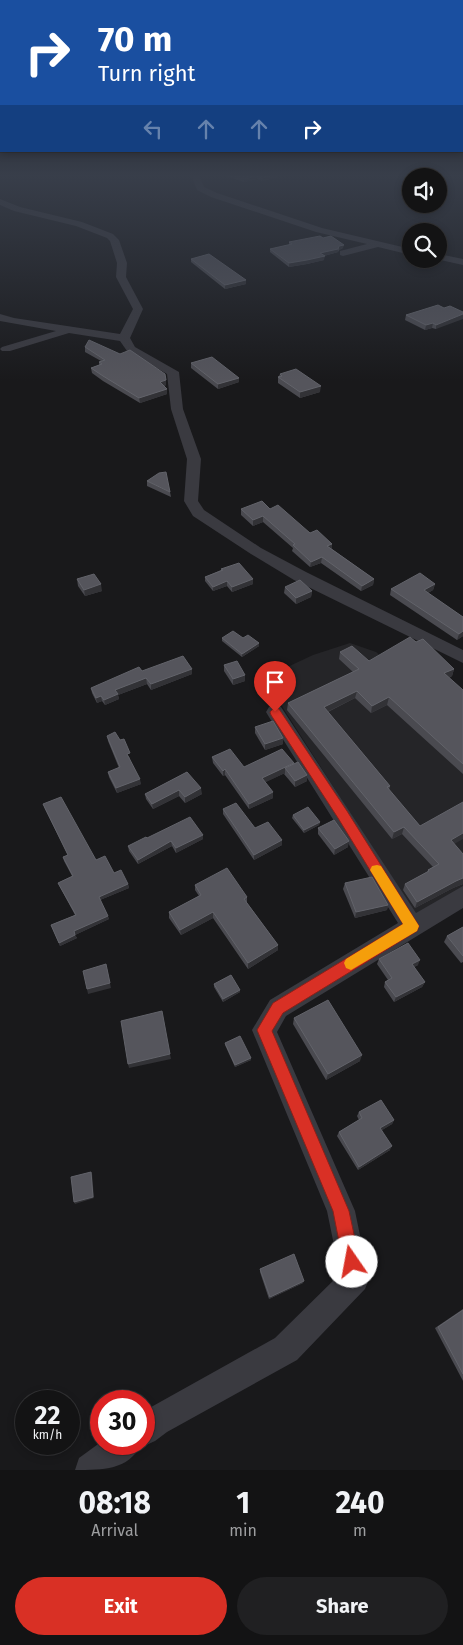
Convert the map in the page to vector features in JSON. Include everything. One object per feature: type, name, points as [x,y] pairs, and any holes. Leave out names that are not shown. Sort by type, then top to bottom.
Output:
[{"type":"street","points":[[115,244],[122,267],[121,277],[138,309],[124,338]]},
{"type":"street","points":[[343,253],[376,244],[402,250]]},
{"type":"street","points":[[447,259],[463,262]]},
{"type":"street","points":[[0,317],[12,321],[124,338],[131,349],[173,372],[177,409],[194,459],[191,500],[198,513],[300,576],[356,602],[463,657]]},
{"type":"street","points":[[6,349],[70,330]]},
{"type":"street","points":[[275,712],[412,926]]},
{"type":"street","points":[[155,1422],[286,1349],[355,1279],[341,1211],[264,1030],[278,1008],[463,896]]},
{"type":"street","points":[[91,1470],[111,1455]]},
{"type":"shaded area","points":[[350,643],[376,652],[463,724],[463,888],[417,918],[264,678],[313,655]]},
{"type":"building","points":[[292,244],[344,245],[339,246],[338,249],[320,253],[325,256],[289,263],[270,249]]},
{"type":"building","points":[[209,254],[246,280],[225,285],[191,259]]},
{"type":"building","points":[[438,305],[444,308],[450,306],[463,312],[463,314],[436,325],[433,323],[426,325],[406,315]]},
{"type":"building","points":[[89,340],[120,354],[130,350],[165,374],[166,380],[160,382],[167,389],[139,398],[103,376],[91,368],[102,364],[99,362],[105,360],[85,347]]},
{"type":"building","points":[[212,357],[239,378],[218,384],[191,363]]},
{"type":"building","points":[[296,369],[321,386],[300,392],[278,377],[282,376],[280,374]]},
{"type":"building","points":[[166,472],[170,492],[147,481],[159,473]]},
{"type":"building","points":[[262,501],[270,509],[278,505],[310,533],[317,530],[332,544],[327,546],[374,579],[362,586],[322,557],[311,562],[293,545],[295,544],[263,516],[253,520],[241,509]]},
{"type":"building","points":[[239,563],[253,579],[232,587],[227,581],[213,587],[205,577],[223,570],[221,569]]},
{"type":"building","points":[[420,573],[435,584],[424,590],[463,617],[463,631],[459,634],[391,589]]},
{"type":"building","points":[[94,574],[101,584],[84,590],[77,579]]},
{"type":"building","points":[[300,580],[312,591],[296,598],[285,587]]},
{"type":"building","points":[[233,631],[243,638],[248,635],[259,643],[242,654],[222,638]]},
{"type":"building","points":[[410,637],[416,642],[423,639],[454,669],[444,673],[463,690],[463,764],[389,697],[372,706],[357,691],[324,707],[390,786],[387,787],[420,826],[463,802],[463,833],[451,840],[463,854],[463,878],[417,902],[405,884],[439,864],[404,827],[394,832],[288,703],[359,669],[340,652],[352,646],[369,661]]},
{"type":"building","points":[[183,656],[192,669],[151,684],[146,678],[115,690],[118,694],[104,700],[101,696],[96,698],[91,688],[139,667],[142,671]]},
{"type":"building","points":[[237,661],[245,675],[233,679],[224,665]]},
{"type":"building","points":[[273,721],[283,738],[265,744],[255,727]]},
{"type":"building","points":[[115,732],[120,740],[124,739],[130,753],[127,754],[140,779],[116,788],[108,772],[120,767],[107,736]]},
{"type":"building","points":[[230,749],[244,767],[282,749],[294,763],[262,778],[273,792],[249,804],[225,769],[223,771],[212,757]]},
{"type":"building","points":[[298,762],[307,775],[295,781],[285,768]]},
{"type":"building","points":[[187,772],[201,788],[185,797],[179,790],[152,804],[145,794]]},
{"type":"building","points":[[61,797],[96,860],[105,856],[114,873],[121,870],[128,884],[99,897],[108,916],[74,931],[75,935],[59,943],[51,925],[76,915],[58,883],[73,876],[63,857],[68,855],[43,804]]},
{"type":"building","points":[[236,803],[255,828],[268,822],[282,840],[254,855],[223,809]]},
{"type":"building","points":[[308,807],[320,822],[304,830],[293,815]]},
{"type":"building","points":[[190,817],[203,835],[176,848],[171,841],[138,860],[128,846],[147,838]]},
{"type":"building","points":[[334,820],[349,841],[335,849],[318,828]]},
{"type":"building","points":[[227,868],[247,897],[244,899],[278,945],[248,963],[213,912],[180,930],[169,912],[201,895],[195,885]]},
{"type":"building","points":[[372,877],[388,905],[356,912],[345,883]]},
{"type":"building","points":[[463,927],[463,956],[447,936]]},
{"type":"building","points":[[408,943],[420,960],[412,964],[425,982],[396,997],[385,982],[392,978],[379,959]]},
{"type":"building","points":[[106,964],[110,983],[87,989],[83,971]]},
{"type":"building","points":[[231,975],[240,990],[223,999],[214,984]]},
{"type":"building","points":[[328,1000],[362,1055],[328,1074],[294,1018]]},
{"type":"building","points":[[162,1011],[170,1054],[128,1064],[121,1021]]},
{"type":"building","points":[[240,1036],[251,1058],[235,1065],[225,1043]]},
{"type":"building","points":[[381,1100],[394,1120],[380,1128],[392,1146],[359,1167],[339,1132],[362,1118],[359,1112]]},
{"type":"building","points":[[91,1172],[93,1197],[74,1202],[71,1177]]},
{"type":"building","points":[[294,1254],[304,1281],[270,1297],[260,1269]]},
{"type":"building","points":[[463,1310],[463,1374],[438,1327]]},
{"type":"slow traffic","points":[[351,963],[412,926],[377,870]]},
{"type":"route","points":[[275,712],[412,926],[278,1008],[264,1030],[341,1211],[352,1262]]}]
